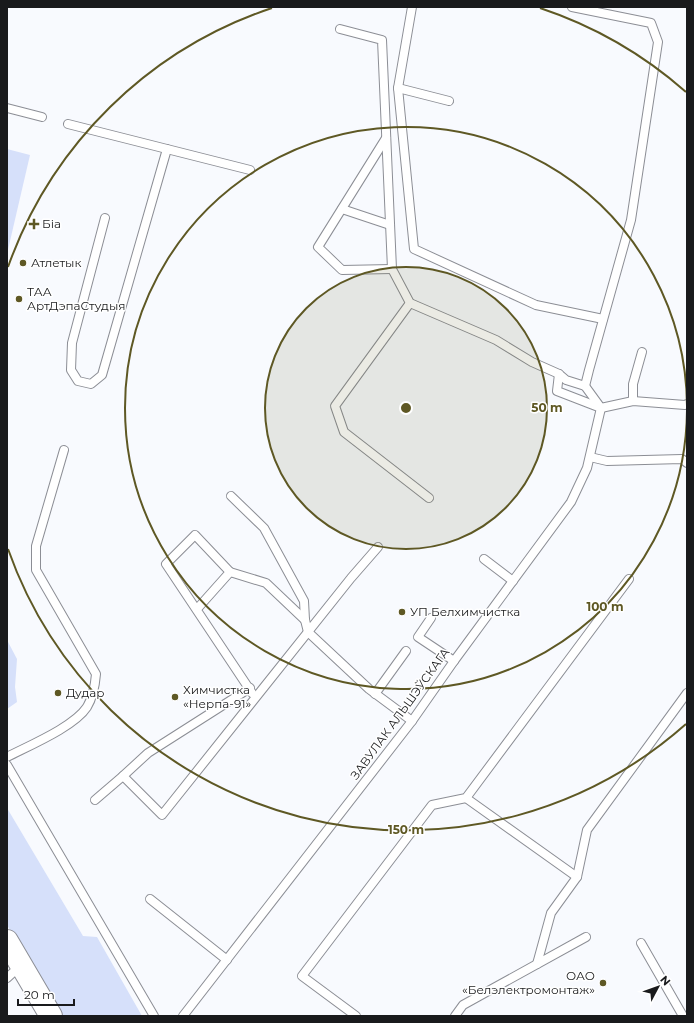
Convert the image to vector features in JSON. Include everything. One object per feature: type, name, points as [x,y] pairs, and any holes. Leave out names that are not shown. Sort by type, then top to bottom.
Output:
[{"type":"street","points":[[7,941],[14,971],[51,1016]]},
{"type":"lane","points":[[412,7],[398,88],[414,249],[536,305],[603,319]]},
{"type":"lane","points":[[572,7],[651,23],[658,42],[631,220],[589,370],[586,386]]},
{"type":"lane","points":[[340,29],[382,40],[392,269],[410,303],[496,340],[532,362],[559,374],[566,380],[586,386],[601,408]]},
{"type":"lane","points":[[398,88],[448,101]]},
{"type":"lane","points":[[7,108],[42,117]]},
{"type":"lane","points":[[68,124],[250,170]]},
{"type":"lane","points":[[386,138],[318,248],[342,270],[392,269]]},
{"type":"lane","points":[[105,218],[72,343],[70,370],[78,381],[91,384],[102,375],[167,149]]},
{"type":"lane","points":[[342,210],[390,225]]},
{"type":"lane","points":[[410,303],[335,406],[344,432],[429,498]]},
{"type":"lane","points":[[632,401],[633,384],[642,352]]},
{"type":"lane","points":[[559,374],[557,391],[601,408],[632,401],[687,404]]},
{"type":"lane","name":"ЗАВУЛАК АЛЬШЭЎСКАГА","points":[[183,1016],[412,722],[454,661],[571,502],[587,468],[601,408]]},
{"type":"lane","points":[[7,757],[74,720],[87,707],[94,691],[96,674],[36,570],[36,546],[64,450]]},
{"type":"lane","points":[[590,457],[607,461],[682,460],[687,463]]},
{"type":"lane","points":[[231,496],[264,528],[304,601],[305,620],[308,632],[375,694],[412,722]]},
{"type":"lane","points":[[255,697],[166,564],[195,535],[230,572],[266,583],[305,620]]},
{"type":"lane","points":[[124,776],[162,815],[351,578],[378,548]]},
{"type":"lane","points":[[484,559],[513,581]]},
{"type":"lane","points":[[197,609],[230,572]]},
{"type":"lane","points":[[356,1016],[302,976],[432,805],[466,798],[629,579]]},
{"type":"lane","points":[[431,618],[418,637],[454,661]]},
{"type":"lane","points":[[375,694],[406,651]]},
{"type":"lane","points":[[95,800],[124,776],[148,753],[250,688]]},
{"type":"lane","points":[[537,964],[551,913],[577,877],[587,830],[687,693]]},
{"type":"lane","points":[[7,765],[154,1016]]},
{"type":"lane","points":[[466,798],[577,877]]},
{"type":"lane","points":[[150,899],[227,960]]},
{"type":"lane","points":[[455,1016],[463,1005],[586,937]]},
{"type":"lane","points":[[641,943],[683,1016]]},
{"type":"shaded area","points":[[7,149],[30,155],[7,254]]},
{"type":"shaded area","points":[[7,640],[17,659],[15,687],[17,702],[7,709]]},
{"type":"shaded area","points":[[7,808],[83,936],[97,937],[142,1016],[61,1016],[7,925]]},
{"type":"place","name":"Біа","points":[[34,224]]},
{"type":"place","name":"Атлетык","points":[[23,263]]},
{"type":"place","name":"ТАА АртДэпаСтудыя","points":[[19,299]]},
{"type":"place","name":"УП Белхимчистка","points":[[402,612]]},
{"type":"place","name":"Дудар","points":[[58,693]]},
{"type":"place","name":"Химчистка «Нерпа-91»","points":[[175,697]]},
{"type":"place","name":"ОАО «Белэлектромонтаж»","points":[[603,983]]}]
